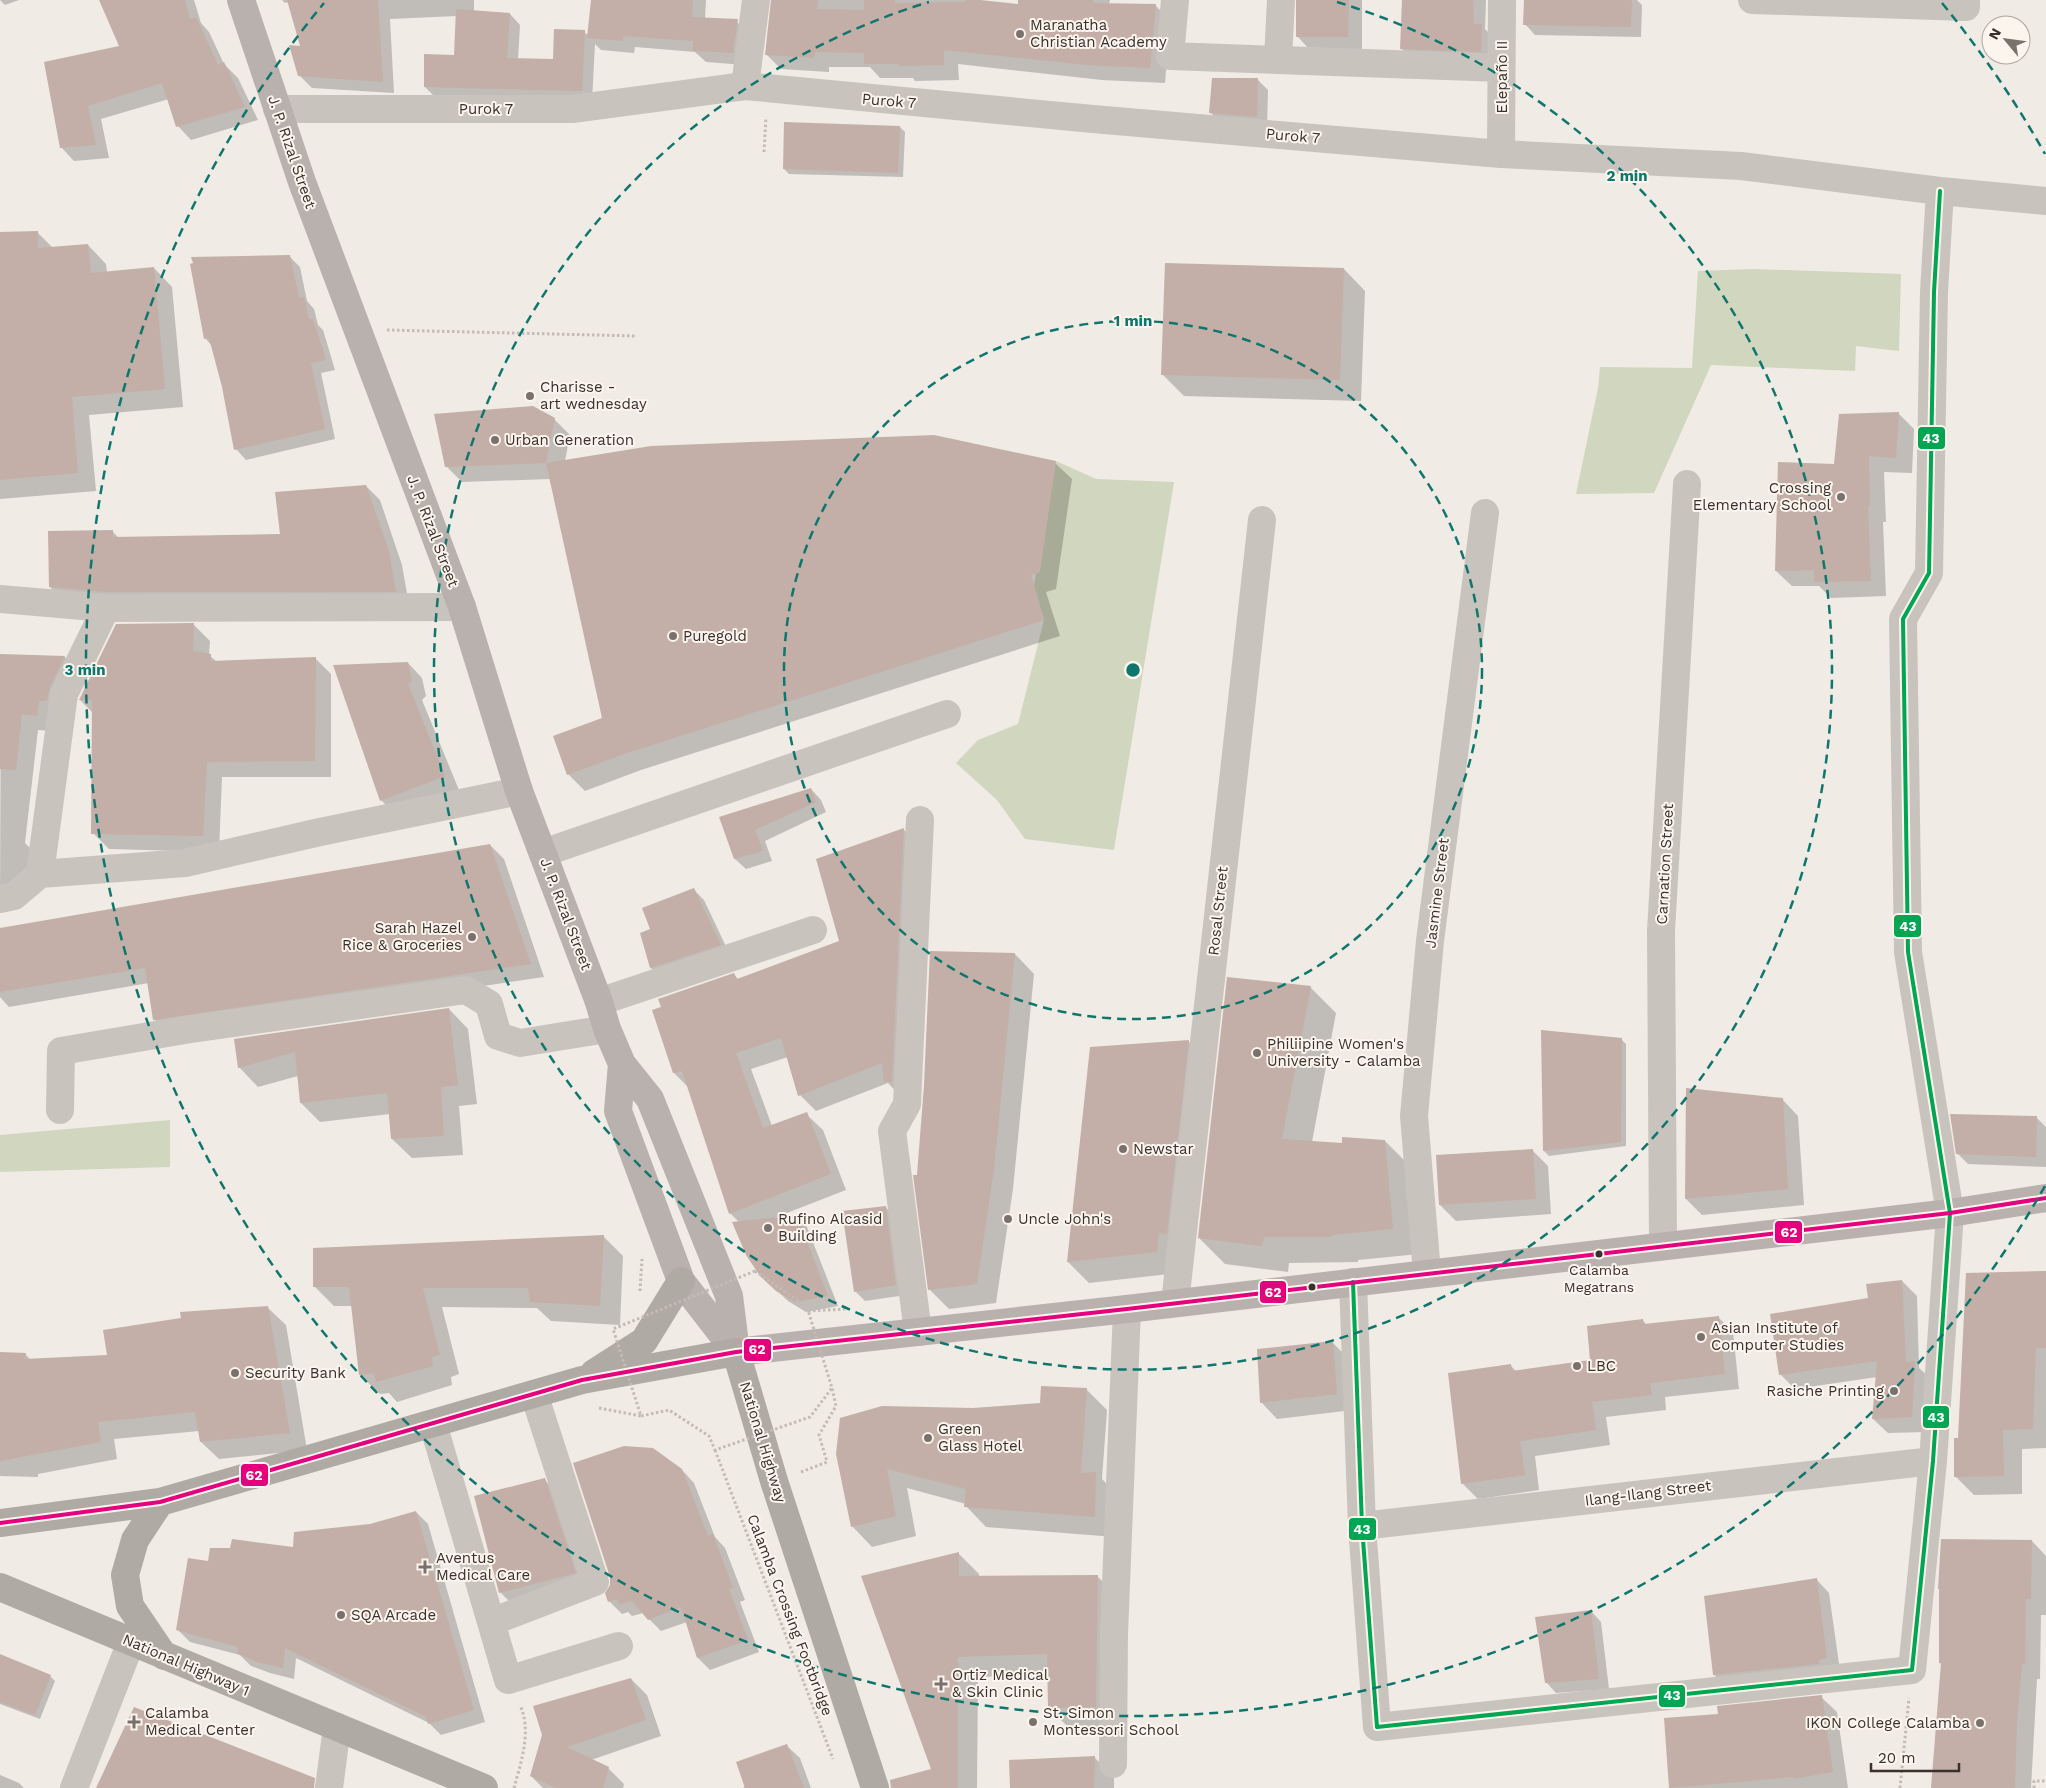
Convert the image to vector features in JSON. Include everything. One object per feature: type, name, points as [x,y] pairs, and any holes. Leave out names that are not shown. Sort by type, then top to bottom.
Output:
[{"type":"highway","points":[[582,1380],[644,1341],[681,1281]]},
{"type":"highway","points":[[0,1523],[160,1502],[582,1380],[736,1352]]},
{"type":"highway","name":"National Highway","points":[[736,1352],[774,1481],[874,1788]]},
{"type":"highway","points":[[160,1502],[135,1540],[125,1575],[130,1606],[164,1656]]},
{"type":"highway","name":"National Highway 1","points":[[0,1587],[337,1727],[472,1786]]},
{"type":"main road","name":"J. P. Rizal Street","points":[[240,0],[356,329],[462,607],[519,792],[599,1002],[606,1029],[622,1064],[650,1099],[730,1296],[736,1352]]},
{"type":"main road","name":"J. P. Rizal Street","points":[[622,1064],[618,1110],[681,1281],[736,1352]]},
{"type":"main road","points":[[736,1352],[1127,1309],[1950,1213],[2046,1198]]},
{"type":"street","points":[[745,86],[756,0]]},
{"type":"street","points":[[1174,0],[1170,56],[1501,68]]},
{"type":"street","points":[[1278,59],[1281,0]]},
{"type":"street","name":"Elepaño II","points":[[1502,0],[1502,154]]},
{"type":"street","points":[[1752,0],[1966,7],[1966,0]]},
{"type":"street","name":"Purok 7","points":[[277,109],[572,109],[745,86],[1083,118],[1502,154],[1741,166],[2046,201]]},
{"type":"street","points":[[1353,1282],[1362,1526],[1377,1726],[1912,1670],[1933,1460],[1950,1213],[1908,952],[1902,619],[1929,573],[1934,292],[1940,190]]},
{"type":"street","name":"Carnation Street","points":[[1663,1246],[1661,931],[1687,484]]},
{"type":"street","name":"Jasmine Street","points":[[1427,1273],[1414,1116],[1430,941],[1485,513]]},
{"type":"street","name":"Rosal Street","points":[[1175,1303],[1262,520]]},
{"type":"street","points":[[0,599],[106,608],[462,607]]},
{"type":"street","points":[[40,874],[64,694],[106,608]]},
{"type":"street","points":[[543,853],[947,714]]},
{"type":"street","points":[[0,899],[14,896],[40,874],[185,863],[320,832],[519,792]]},
{"type":"street","points":[[918,1332],[892,1131],[907,1104],[920,820]]},
{"type":"street","points":[[599,1002],[813,930]]},
{"type":"street","points":[[60,1110],[61,1051],[191,1029],[466,990],[489,1004],[498,1036],[520,1042],[606,1029]]},
{"type":"street","points":[[1113,1764],[1114,1634],[1127,1309]]},
{"type":"street","points":[[491,1622],[595,1582],[534,1394]]},
{"type":"street","points":[[433,1424],[508,1680],[619,1646]]},
{"type":"street","name":"Ilang-Ilang Street","points":[[1362,1526],[1933,1460]]},
{"type":"street","points":[[74,1788],[131,1642]]},
{"type":"street","points":[[329,1788],[337,1727]]},
{"type":"path","points":[[764,152],[767,115]]},
{"type":"path","points":[[356,329],[637,336]]},
{"type":"path","points":[[640,1300],[642,1254]]},
{"type":"path","points":[[599,1408],[641,1416],[613,1328],[755,1271],[807,1307],[836,1406],[819,1435],[827,1462]]},
{"type":"path","points":[[639,1310],[639,1319]]},
{"type":"path","points":[[715,1450],[810,1417],[832,1388]]},
{"type":"path","name":"Calamba Crossing Footbridge","points":[[641,1416],[669,1410],[709,1436],[833,1761]]},
{"type":"path","points":[[1900,1788],[1912,1670]]},
{"type":"path","points":[[508,1680],[524,1714],[525,1748],[514,1788]]},
{"type":"path","points":[[2034,1788],[2034,1781],[2046,1781]]},
{"type":"green space","points":[[1753,269],[1901,274],[1899,351],[1856,346],[1855,371],[1711,365],[1654,493],[1576,494],[1598,388],[1600,367],[1692,368],[1698,271]]},
{"type":"green space","points":[[1056,461],[1096,479],[1174,482],[1114,850],[1025,839],[997,800],[956,763],[978,740],[1018,724],[1044,620],[1034,586]]},
{"type":"green space","points":[[170,1120],[170,1167],[0,1172],[0,1135]]},
{"type":"building","points":[[99,0],[185,0],[190,19],[196,17],[218,65],[224,62],[245,107],[176,127],[162,83],[88,106],[96,145],[60,148],[44,62],[119,46]]},
{"type":"building","points":[[287,0],[378,0],[383,82],[298,76],[289,45],[300,46]]},
{"type":"building","points":[[591,0],[693,0],[692,17],[738,19],[733,53],[693,51],[693,41],[623,36],[623,41],[587,38]]},
{"type":"building","points":[[771,0],[818,0],[817,9],[864,10],[864,0],[895,0],[895,3],[966,2],[966,0],[980,0],[1018,4],[1018,0],[1093,0],[1093,3],[1156,4],[1150,68],[1086,65],[944,50],[944,65],[899,66],[899,64],[864,64],[864,53],[815,52],[814,58],[765,55]]},
{"type":"building","points":[[1296,0],[1349,0],[1348,37],[1296,37]]},
{"type":"building","points":[[1402,0],[1473,0],[1474,24],[1482,24],[1481,52],[1400,49]]},
{"type":"building","points":[[1524,0],[1632,0],[1631,27],[1523,25]]},
{"type":"building","points":[[456,9],[510,13],[507,58],[553,59],[554,29],[585,30],[582,91],[424,87],[424,54],[454,55]]},
{"type":"building","points":[[1212,78],[1258,78],[1257,117],[1209,113]]},
{"type":"building","points":[[784,122],[900,126],[898,173],[783,169]]},
{"type":"building","points":[[38,231],[38,248],[88,244],[91,273],[154,267],[165,389],[72,397],[78,473],[0,480],[0,232]]},
{"type":"building","points":[[290,255],[299,298],[304,297],[309,319],[313,319],[326,360],[311,363],[325,429],[234,450],[222,387],[209,338],[204,339],[190,264],[193,263],[191,257]]},
{"type":"building","points":[[1165,263],[1344,268],[1340,380],[1161,375]]},
{"type":"building","name":"Urban Generation","points":[[533,406],[555,418],[546,463],[445,467],[434,414]]},
{"type":"building","points":[[1899,412],[1896,458],[1869,456],[1870,506],[1868,507],[1871,581],[1814,582],[1814,570],[1775,571],[1778,462],[1834,464],[1839,414]]},
{"type":"building","name":"Puregold","points":[[934,435],[1056,461],[1040,572],[1031,575],[1044,620],[624,754],[567,775],[553,736],[602,718],[546,463],[651,446]]},
{"type":"building","points":[[366,485],[389,551],[396,592],[107,592],[49,587],[48,531],[113,530],[113,537],[280,534],[275,492]]},
{"type":"building","points":[[194,623],[193,651],[211,654],[211,661],[316,657],[315,761],[207,762],[203,836],[91,834],[92,700],[79,700],[116,624]]},
{"type":"building","points":[[0,654],[65,656],[50,687],[47,701],[39,701],[37,716],[22,714],[16,770],[0,769]]},
{"type":"building","points":[[408,662],[412,681],[408,684],[445,776],[380,801],[333,665]]},
{"type":"building","points":[[811,788],[816,802],[755,830],[763,851],[734,859],[719,817]]},
{"type":"building","points":[[904,828],[892,1082],[884,1082],[882,1063],[798,1096],[781,1038],[736,1053],[763,1128],[807,1112],[831,1174],[729,1214],[682,1071],[673,1073],[652,1010],[661,1007],[658,999],[734,973],[737,979],[839,941],[816,859]]},
{"type":"building","points":[[490,844],[531,964],[153,1020],[145,968],[0,992],[0,928]]},
{"type":"building","points":[[694,888],[721,945],[650,968],[640,933],[650,929],[642,908]]},
{"type":"building","points":[[930,951],[1015,953],[994,1169],[977,1284],[928,1290],[913,1175],[917,1175],[924,1085]]},
{"type":"building","name":"Philiipine Women's University - Calamba","points":[[1227,977],[1311,986],[1282,1139],[1342,1143],[1342,1137],[1385,1140],[1393,1229],[1332,1235],[1332,1237],[1264,1237],[1262,1246],[1198,1238]]},
{"type":"building","points":[[449,1008],[458,1085],[441,1087],[444,1136],[391,1139],[387,1093],[300,1103],[295,1052],[238,1068],[234,1039]]},
{"type":"building","points":[[1541,1030],[1622,1038],[1621,1142],[1543,1151]]},
{"type":"building","name":"Newstar","points":[[1189,1040],[1167,1234],[1159,1233],[1157,1252],[1067,1262],[1090,1047]]},
{"type":"building","points":[[1686,1088],[1783,1098],[1788,1189],[1685,1199]]},
{"type":"building","points":[[1950,1114],[2037,1116],[2036,1157],[1956,1154]]},
{"type":"building","points":[[1533,1149],[1536,1199],[1439,1205],[1436,1155]]},
{"type":"building","points":[[886,1206],[896,1285],[854,1292],[842,1211]]},
{"type":"building","points":[[797,1215],[828,1296],[795,1302],[776,1291],[760,1276],[746,1255],[732,1222]]},
{"type":"building","points":[[604,1235],[600,1306],[530,1302],[528,1288],[423,1288],[440,1355],[432,1357],[433,1366],[376,1382],[374,1373],[359,1375],[349,1287],[313,1287],[313,1248]]},
{"type":"building","points":[[2046,1271],[2046,1348],[2036,1348],[2033,1429],[2003,1430],[2004,1476],[1954,1477],[1954,1438],[1958,1438],[1966,1273]]},
{"type":"building","points":[[1902,1280],[1906,1362],[1915,1361],[1912,1417],[1872,1419],[1877,1361],[1779,1375],[1770,1314],[1868,1298],[1866,1284]]},
{"type":"building","points":[[268,1306],[290,1433],[200,1442],[195,1412],[98,1422],[101,1442],[0,1461],[0,1352],[26,1353],[25,1359],[107,1355],[103,1330],[181,1318],[180,1312]]},
{"type":"building","points":[[1719,1316],[1725,1374],[1650,1383],[1652,1395],[1592,1402],[1596,1430],[1520,1441],[1525,1475],[1461,1484],[1448,1373],[1511,1364],[1512,1371],[1590,1360],[1587,1326],[1643,1319],[1644,1324]]},
{"type":"building","points":[[1333,1341],[1337,1394],[1260,1403],[1257,1349]]},
{"type":"building","points":[[1041,1386],[1087,1388],[1081,1473],[1096,1472],[1095,1517],[964,1507],[966,1489],[887,1469],[896,1516],[851,1527],[836,1454],[840,1418],[882,1406],[973,1408],[1040,1403]]},
{"type":"building","points":[[624,1446],[653,1448],[682,1469],[708,1536],[713,1534],[733,1588],[729,1589],[748,1640],[697,1658],[681,1607],[648,1620],[632,1601],[619,1604],[617,1599],[608,1602],[605,1593],[610,1585],[610,1577],[573,1463]]},
{"type":"building","points":[[545,1478],[576,1573],[499,1593],[474,1496]]},
{"type":"building","points":[[416,1511],[474,1710],[428,1724],[426,1717],[285,1648],[283,1668],[257,1662],[238,1654],[238,1647],[176,1630],[188,1558],[208,1561],[210,1548],[230,1548],[232,1539],[293,1547],[294,1532],[370,1524]]},
{"type":"building","name":"IKON College Calamba","points":[[1941,1539],[2032,1540],[2031,1599],[2026,1599],[2025,1664],[2022,1664],[2017,1721],[2015,1788],[1931,1788],[1941,1663],[1939,1663],[1938,1589]]},
{"type":"building","points":[[959,1552],[959,1576],[1098,1575],[1096,1707],[1048,1708],[1047,1654],[958,1657],[958,1788],[891,1788],[890,1780],[931,1769],[861,1576]]},
{"type":"building","points":[[1817,1578],[1827,1658],[1819,1660],[1819,1664],[1713,1675],[1704,1596]]},
{"type":"building","points":[[1591,1610],[1599,1679],[1545,1683],[1535,1617]]},
{"type":"building","points":[[0,1654],[51,1675],[35,1715],[0,1702]]},
{"type":"building","points":[[631,1678],[646,1720],[567,1747],[609,1767],[603,1788],[556,1788],[530,1776],[542,1735],[533,1706]]},
{"type":"building","points":[[1822,1695],[1833,1772],[1793,1779],[1793,1777],[1669,1788],[1664,1718],[1718,1714],[1717,1706]]},
{"type":"building","points":[[134,1707],[315,1778],[314,1788],[96,1788]]},
{"type":"building","points":[[787,1744],[804,1788],[745,1788],[736,1762]]},
{"type":"building","points":[[1095,1756],[1094,1788],[1010,1788],[1009,1760]]},
{"type":"transit line","name":"43","points":[[1353,1282],[1362,1526],[1377,1727],[1912,1670],[1933,1461],[1950,1213],[1908,952],[1903,619],[1929,573],[1934,292],[1940,191]]},
{"type":"transit line","name":"62","points":[[0,1523],[160,1502],[582,1380],[736,1352],[1127,1309],[1950,1213],[2046,1198]]},
{"type":"place","name":"Maranatha Christian Academy","points":[[1020,34]]},
{"type":"place","name":"Charisse - art wednesday","points":[[530,396]]},
{"type":"place","name":"Urban Generation","points":[[495,440]]},
{"type":"place","name":"Crossing Elementary School","points":[[1841,497]]},
{"type":"place","name":"Puregold","points":[[673,636]]},
{"type":"place","name":"Sarah Hazel Rice & Groceries","points":[[472,937]]},
{"type":"place","name":"Philiipine Women's University - Calamba","points":[[1257,1053]]},
{"type":"place","name":"Newstar","points":[[1123,1149]]},
{"type":"place","name":"Uncle John's","points":[[1008,1219]]},
{"type":"place","name":"Rufino Alcasid Building","points":[[768,1228]]},
{"type":"place","name":"Calamba Megatrans","points":[[1599,1254]]},
{"type":"place","name":"Asian Institute of Computer Studies","points":[[1701,1337]]},
{"type":"place","name":"LBC","points":[[1577,1366]]},
{"type":"place","name":"Security Bank","points":[[235,1373]]},
{"type":"place","name":"Rasiche Printing","points":[[1894,1391]]},
{"type":"place","name":"Green Glass Hotel","points":[[928,1438]]},
{"type":"place","name":"Aventus Medical Care","points":[[425,1567]]},
{"type":"place","name":"SQA Arcade","points":[[341,1615]]},
{"type":"place","name":"Ortiz Medical & Skin Clinic","points":[[941,1684]]},
{"type":"place","name":"Calamba Medical Center","points":[[134,1722]]},
{"type":"place","name":"St. Simon Montessori School","points":[[1033,1722]]},
{"type":"place","name":"IKON College Calamba","points":[[1980,1723]]}]
